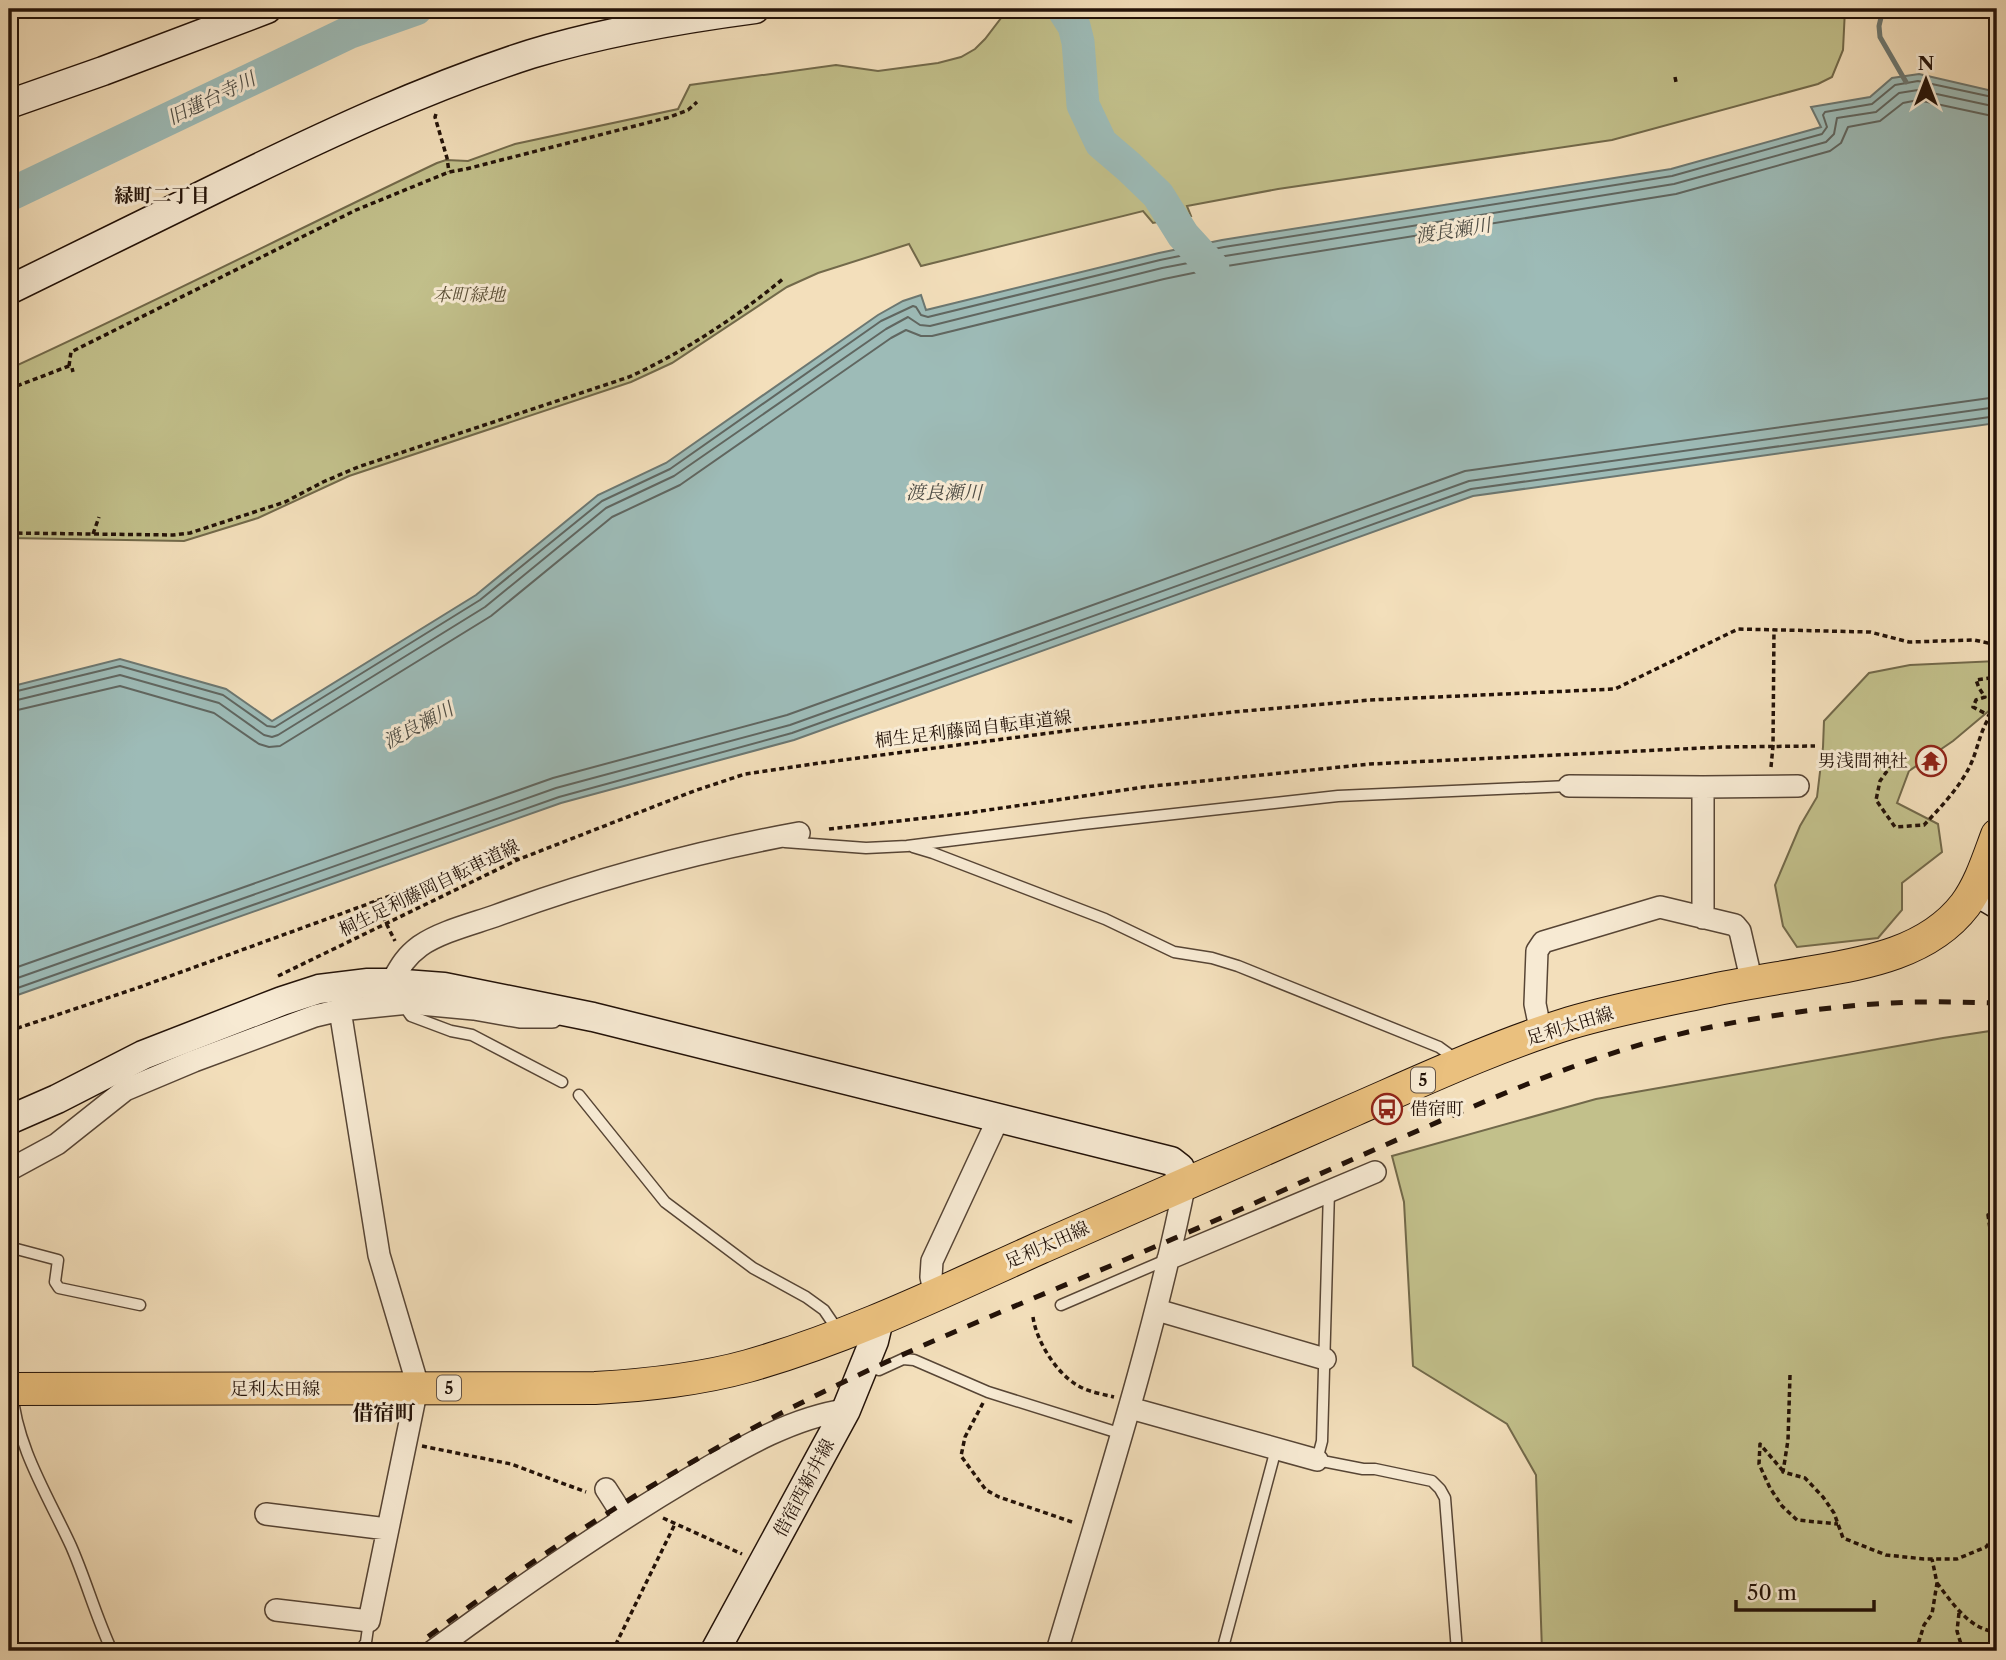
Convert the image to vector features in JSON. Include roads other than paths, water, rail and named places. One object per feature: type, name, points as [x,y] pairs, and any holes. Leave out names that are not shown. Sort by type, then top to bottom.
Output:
[{"type":"main road","name":"足利太田線","points":[[10,1389],[595,1388],[661,1383],[746,1366],[878,1320],[1185,1183],[1461,1064],[1541,1033],[1606,1014],[1752,983],[1860,964],[1913,946],[1938,931],[1963,908],[1986,897],[1997,835]]},
{"type":"street","points":[[9,104],[267,9]]},
{"type":"street","points":[[9,290],[335,131],[456,80],[532,54],[616,31],[697,16],[755,9]]},
{"type":"street","points":[[1569,786],[1798,786]]},
{"type":"street","points":[[1703,788],[1703,918]]},
{"type":"street","points":[[397,993],[405,958],[423,944],[443,935],[536,901],[631,872],[799,833]]},
{"type":"street","points":[[1541,1033],[1535,1004],[1537,951],[1543,942],[1660,907],[1735,925],[1740,931],[1752,983]]},
{"type":"street","points":[[9,1120],[143,1055],[282,1001],[319,989],[369,983],[397,993]]},
{"type":"street","points":[[9,1170],[57,1144],[125,1090],[206,1056],[315,1016],[397,993],[444,987],[593,1017],[1171,1161],[1180,1168],[1185,1183],[1157,1310],[1057,1651]]},
{"type":"street","points":[[276,1610],[369,1621],[417,1388],[379,1255],[340,1010]]},
{"type":"street","points":[[935,1295],[931,1277],[932,1261],[999,1118]]},
{"type":"street","points":[[1168,1259],[1376,1172]]},
{"type":"street","points":[[1157,1310],[1325,1359]]},
{"type":"street","name":"借宿西新井線","points":[[715,1651],[846,1410],[874,1341],[878,1320]]},
{"type":"street","points":[[1130,1408],[1317,1460]]},
{"type":"street","points":[[433,1651],[511,1593],[624,1517],[726,1457],[794,1424],[846,1410]]},
{"type":"street","points":[[606,1489],[624,1517]]},
{"type":"street","points":[[266,1514],[387,1529]]},
{"type":"lane","points":[[761,840],[866,848],[907,846],[1338,796],[1569,786]]},
{"type":"lane","points":[[907,846],[933,853],[1105,919],[1174,952],[1212,958],[1261,974],[1439,1047],[1461,1064]]},
{"type":"lane","points":[[397,993],[411,1016],[452,1031],[472,1035],[562,1082]]},
{"type":"lane","points":[[579,1095],[665,1202],[753,1268],[824,1310],[841,1334]]},
{"type":"lane","points":[[1329,1191],[1322,1441],[1317,1460],[1432,1481],[1440,1489],[1445,1498],[1457,1651]]},
{"type":"lane","points":[[9,1247],[58,1261],[55,1282],[59,1287],[140,1305]]},
{"type":"lane","points":[[1061,1305],[1168,1259]]},
{"type":"lane","points":[[864,1366],[878,1370],[904,1359],[914,1360],[988,1392],[1122,1434]]},
{"type":"lane","points":[[10,1389],[29,1457],[71,1547],[112,1651]]},
{"type":"lane","points":[[1222,1651],[1276,1449]]},
{"type":"lane","points":[[360,1651],[366,1642],[369,1621]]},
{"type":"water","name":"渡良瀬川","points":[[1919,74],[1997,92],[1997,423],[1473,496],[794,740],[561,803],[9,998],[9,687],[120,659],[226,689],[272,721],[476,595],[598,495],[666,463],[878,315],[903,301],[921,295],[926,310],[1222,240],[1671,169],[1821,127],[1811,107],[1870,97],[1892,78]]},
{"type":"waterway","name":"旧蓮台寺川","points":[[9,195],[348,33],[416,9]]},
{"type":"waterway","name":"旧蓮台寺川","points":[[1063,9],[1074,26],[1078,42],[1083,105],[1101,143],[1158,195],[1183,235],[1213,268]]},
{"type":"waterway","points":[[1883,9],[1879,26],[1880,37],[1906,82]]},
{"type":"railway","points":[[409,1651],[502,1583],[598,1519],[697,1459],[799,1404],[939,1339],[1499,1096],[1603,1056],[1675,1035],[1733,1023],[1869,1004],[1997,1003]]},
{"type":"place","name":"男浅間神社","points":[[1931,761]]},
{"type":"place","name":"借宿町","points":[[1387,1109]]},
{"type":"district","name":"緑町二丁目","points":[[162,195]]},
{"type":"district","name":"借宿町","points":[[384,1413]]},
{"type":"park label","name":"本町緑地","points":[[469,295]]}]
